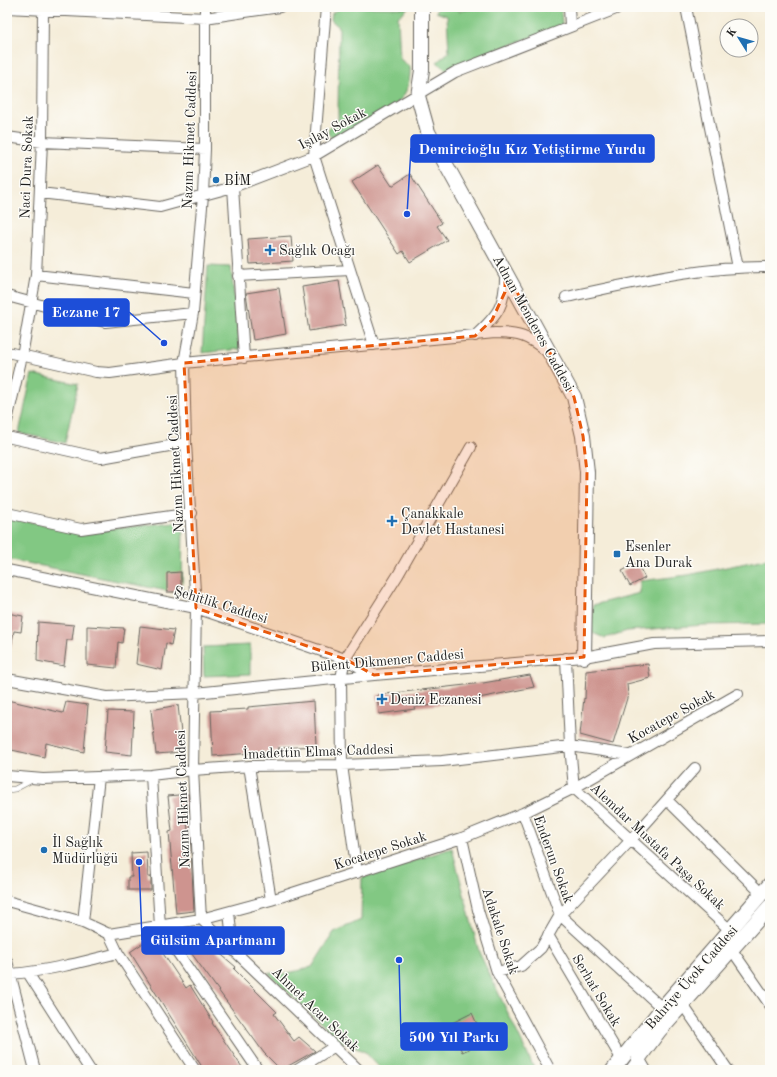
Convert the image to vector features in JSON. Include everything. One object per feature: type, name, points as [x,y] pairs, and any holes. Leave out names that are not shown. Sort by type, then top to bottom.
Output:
[{"type":"street","name":"Nazım Hikmet Caddesi","points":[[201,919],[193,770],[196,608],[192,513],[186,443],[184,363],[192,313],[205,148],[206,7]]},
{"type":"street","points":[[7,8],[126,10],[206,18],[280,7]]},
{"type":"street","points":[[326,7],[314,156],[374,345]]},
{"type":"street","name":"Adnan Menderes Caddesi","points":[[422,7],[422,70],[418,96],[428,132],[574,397],[584,436],[587,472],[584,657]]},
{"type":"street","points":[[569,7],[570,26]]},
{"type":"street","name":"Işılay Sokak","points":[[40,193],[160,207],[233,187],[314,156],[418,96],[455,72],[621,7]]},
{"type":"street","points":[[686,7],[738,268]]},
{"type":"street","name":"Naci Dura Sokak","points":[[7,422],[22,356],[36,275],[42,142],[43,8]]},
{"type":"street","points":[[7,137],[42,142],[205,148]]},
{"type":"street","points":[[233,187],[244,358]]},
{"type":"street","points":[[566,297],[677,274],[738,268],[770,267]]},
{"type":"street","points":[[238,276],[350,270]]},
{"type":"street","points":[[475,336],[492,320],[500,307],[505,292],[504,270]]},
{"type":"street","points":[[36,275],[194,292]]},
{"type":"street","points":[[7,296],[106,322],[192,313]]},
{"type":"street","points":[[7,352],[96,372],[110,373],[184,363],[495,333],[516,333],[533,340],[553,357]]},
{"type":"street","points":[[7,436],[101,458],[186,443]]},
{"type":"street","points":[[357,873],[342,765],[341,678],[345,659],[398,575],[471,447]]},
{"type":"street","points":[[7,513],[81,529],[192,513]]},
{"type":"street","name":"Şehitlik Caddesi","points":[[7,570],[196,608],[345,659],[374,675]]},
{"type":"street","name":"Bülent Dikmener Caddesi","points":[[7,678],[107,697],[195,693],[341,678],[584,657],[654,644],[770,641]]},
{"type":"street","name":"Alemdar Mustafa Paşa Sokak","points":[[566,658],[570,746],[574,788],[731,931]]},
{"type":"street","name":"Kocatepe Sokak","points":[[110,934],[160,927],[229,912],[272,900],[462,838],[522,813],[574,788],[629,755],[738,694]]},
{"type":"street","name":"İmadettin Elmas Caddesi","points":[[7,776],[34,778],[99,777],[151,775],[249,766],[342,765],[442,761],[570,746],[629,755]]},
{"type":"street","points":[[249,766],[272,900]]},
{"type":"street","points":[[497,972],[521,966],[541,948],[560,915],[631,840],[695,768]]},
{"type":"street","points":[[151,775],[160,927],[258,1070]]},
{"type":"street","points":[[84,922],[99,777]]},
{"type":"street","points":[[667,800],[766,889]]},
{"type":"street","name":"Enderun Sokak","points":[[522,813],[560,915]]},
{"type":"street","name":"Adakale Sokak","points":[[462,838],[478,910],[497,972],[550,1070]]},
{"type":"street","name":"Bahriye Üçok Caddesi","points":[[622,1067],[662,1008],[731,931],[766,889]]},
{"type":"street","points":[[7,901],[84,922],[110,934],[118,953],[195,1070]]},
{"type":"street","name":"Bahriye Üçok Caddesi","points":[[642,1064],[683,1005],[770,906]]},
{"type":"street","points":[[229,912],[233,950]]},
{"type":"street","points":[[560,915],[662,1008]]},
{"type":"street","name":"Ahmet Acar Sokak","points":[[201,919],[336,1046],[359,1070]]},
{"type":"street","name":"Serhat Sokak","points":[[548,935],[622,1067]]},
{"type":"street","points":[[732,950],[770,1005]]},
{"type":"street","points":[[11,974],[75,964],[118,953]]},
{"type":"street","points":[[7,961],[35,1070]]},
{"type":"street","points":[[28,972],[90,1070]]},
{"type":"street","points":[[683,1005],[728,1070]]},
{"type":"street","points":[[298,1070],[336,1046]]},
{"type":"street","points":[[622,1067],[642,1064]]},
{"type":"lane","points":[[7,790],[15,789],[34,778]]},
{"type":"highlighted area","points":[[505,270],[574,397],[583,436],[587,472],[584,657],[374,675],[345,659],[196,608],[184,363],[475,336],[492,320],[505,292]]},
{"type":"green space","points":[[438,7],[457,7],[459,11],[482,7],[561,7],[562,25],[446,70],[437,62],[449,52],[447,16],[436,12]]},
{"type":"green space","points":[[340,8],[408,8],[398,17],[400,59],[410,67],[410,77],[406,91],[397,103],[375,118],[335,141],[328,134],[329,128],[338,120],[339,27],[331,20],[332,13]]},
{"type":"green space","points":[[208,266],[231,267],[240,349],[202,353]]},
{"type":"green space","points":[[32,374],[78,384],[65,443],[19,433]]},
{"type":"green space","points":[[7,517],[80,532],[183,521],[182,594],[7,559]]},
{"type":"green space","points":[[770,558],[770,624],[704,625],[627,631],[605,638],[590,632],[593,605],[640,593],[640,581],[688,575]]},
{"type":"green space","points":[[250,645],[250,674],[204,676],[203,647]]},
{"type":"green space","points":[[452,848],[479,952],[535,1070],[382,1070],[365,1052],[339,1040],[268,973],[284,974],[312,967],[334,932],[361,920],[362,878]]},
{"type":"building","points":[[378,165],[392,186],[410,174],[442,223],[437,226],[447,240],[410,262],[403,251],[399,254],[352,182]]},
{"type":"building","name":"Sağlık Ocağı","points":[[291,236],[293,261],[250,264],[248,239]]},
{"type":"building","points":[[339,281],[346,325],[309,331],[302,287]]},
{"type":"building","points":[[279,288],[286,334],[253,340],[246,293]]},
{"type":"building","points":[[637,563],[645,578],[630,586],[622,571]]},
{"type":"building","points":[[181,572],[181,592],[167,592],[167,573]]},
{"type":"building","points":[[7,613],[23,616],[21,632],[14,631],[11,647],[7,647]]},
{"type":"building","points":[[38,622],[74,625],[72,640],[67,640],[64,666],[37,661]]},
{"type":"building","points":[[87,626],[124,628],[122,643],[118,642],[116,668],[87,665]]},
{"type":"building","points":[[140,626],[174,630],[171,645],[166,643],[162,670],[136,664]]},
{"type":"building","points":[[648,664],[650,678],[627,684],[628,695],[613,744],[580,735],[584,698],[585,699],[586,671]]},
{"type":"building","points":[[530,675],[534,687],[474,699],[474,701],[414,707],[415,709],[379,714],[377,695],[483,683]]},
{"type":"building","points":[[7,700],[63,713],[66,702],[88,705],[84,752],[46,743],[44,757],[7,749]]},
{"type":"building","points":[[314,701],[316,746],[278,748],[279,751],[213,756],[211,711],[248,709],[248,707]]},
{"type":"building","points":[[178,705],[183,752],[156,754],[151,710]]},
{"type":"building","points":[[108,711],[134,712],[132,755],[105,752]]},
{"type":"building","points":[[188,794],[189,811],[185,812],[188,829],[190,829],[194,911],[176,913],[169,832],[172,831],[168,796]]},
{"type":"building","points":[[147,852],[148,877],[151,877],[151,890],[128,890],[128,877],[132,877],[131,853]]},
{"type":"building","points":[[197,934],[236,967],[234,969],[277,1012],[274,1014],[294,1041],[299,1037],[315,1051],[281,1070],[264,1053],[181,939]]},
{"type":"building","points":[[152,937],[186,988],[190,985],[213,1022],[212,1023],[244,1070],[204,1070],[130,952]]},
{"type":"building","points":[[472,1013],[485,1042],[462,1052],[450,1024]]},
{"type":"place","name":"BİM","points":[[216,180]]},
{"type":"place","name":"Demircioğlu Kız Yetiştirme Yurdu","points":[[407,214]]},
{"type":"place","name":"Sağlık Ocağı","points":[[270,250]]},
{"type":"place","name":"Eczane 17","points":[[164,343]]},
{"type":"place","name":"Çanakkale Devlet Hastanesi","points":[[392,521]]},
{"type":"place","name":"Esenler Ana Durak","points":[[617,554]]},
{"type":"place","name":"Deniz Eczanesi","points":[[382,699]]},
{"type":"place","name":"İl Sağlık Müdürlüğü","points":[[44,850]]},
{"type":"place","name":"Gülsüm Apartmanı","points":[[139,862]]},
{"type":"place","name":"500 Yıl Parkı","points":[[399,960]]}]
